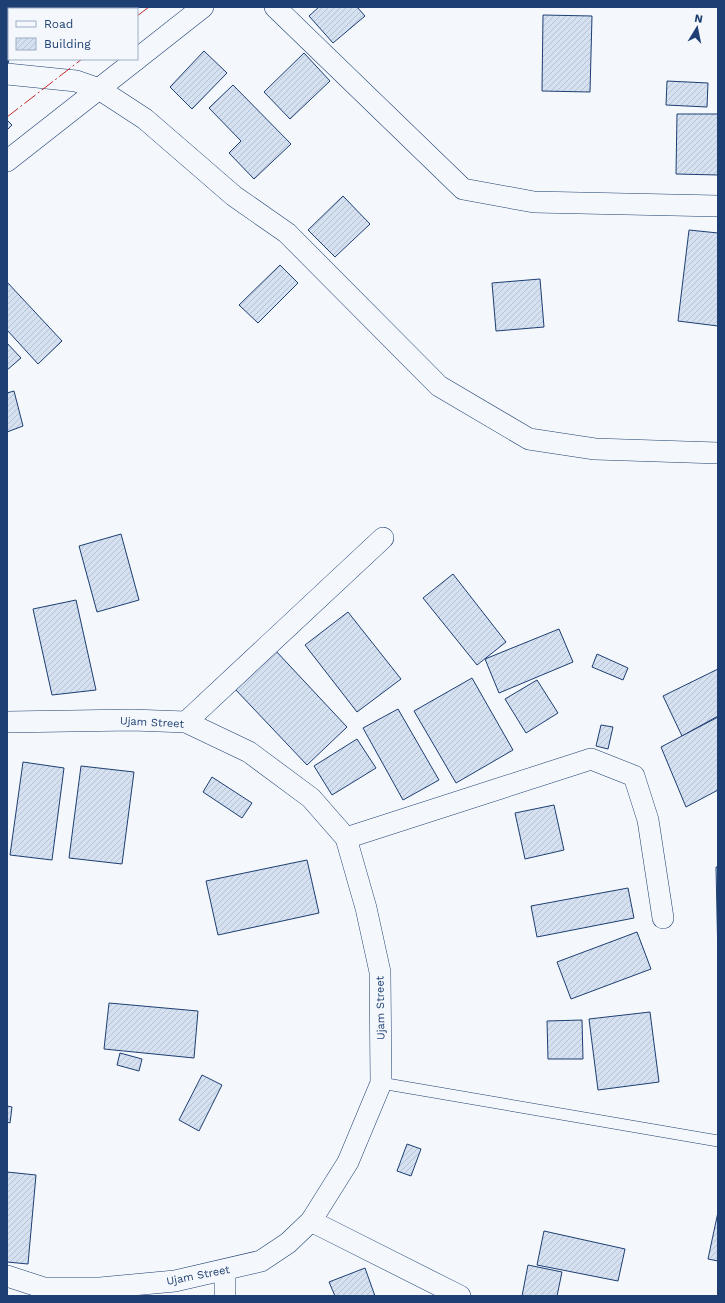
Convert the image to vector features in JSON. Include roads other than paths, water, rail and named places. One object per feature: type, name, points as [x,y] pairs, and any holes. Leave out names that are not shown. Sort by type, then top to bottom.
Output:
[{"type":"street","points":[[138,58],[203,7]]},
{"type":"street","points":[[275,7],[463,189],[534,202],[718,206]]},
{"type":"street","points":[[7,160],[136,60]]},
{"type":"street","points":[[7,74],[76,81],[99,89],[145,119],[234,196],[287,233],[439,386],[529,439],[595,449],[718,453]]},
{"type":"street","points":[[186,722],[383,538]]},
{"type":"street","name":"Ujam Street","points":[[7,722],[132,720],[186,722],[249,752],[312,798],[346,838],[366,908],[380,972],[381,1083],[348,1162],[312,1221],[288,1243],[260,1261],[175,1280],[100,1288],[44,1288],[16,1285]]},
{"type":"street","points":[[346,838],[591,759],[634,776],[648,820],[663,918]]},
{"type":"street","points":[[312,1221],[460,1296]]},
{"type":"street","points":[[225,1270],[225,1296]]},
{"type":"lane","points":[[381,1083],[718,1141]]}]
